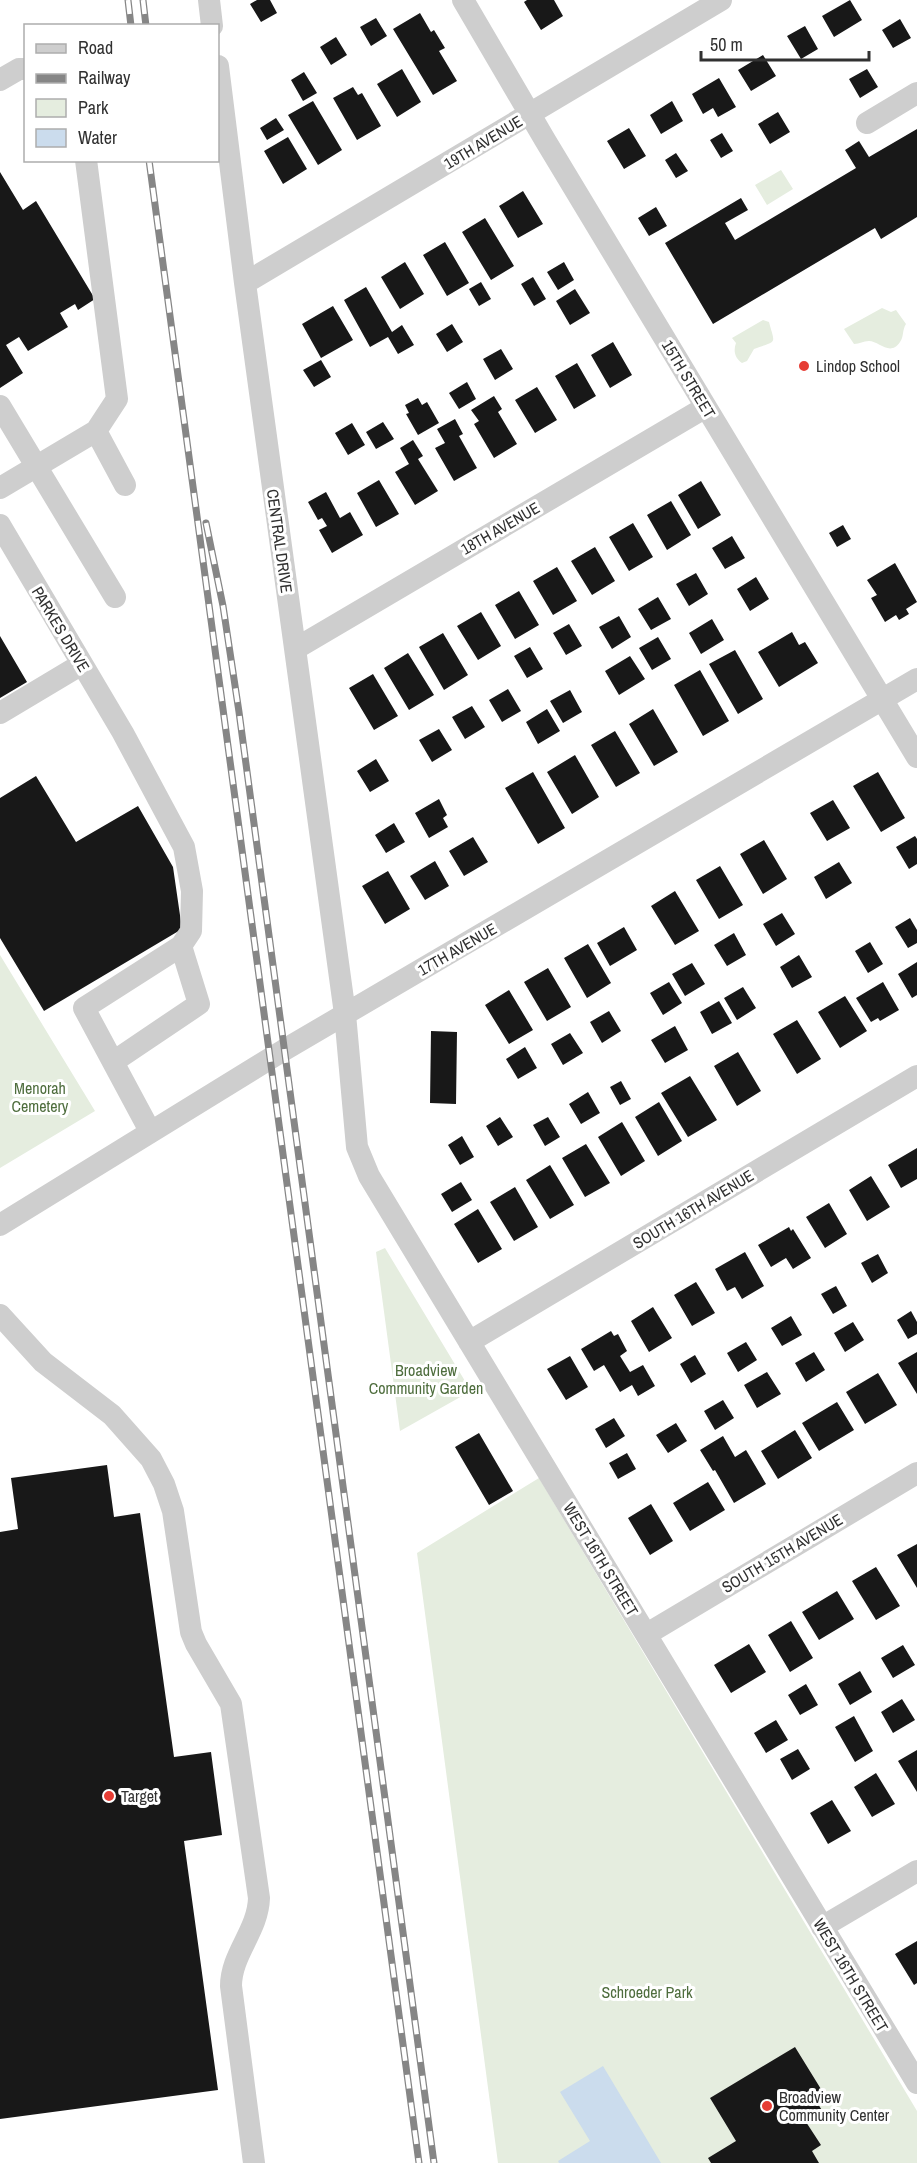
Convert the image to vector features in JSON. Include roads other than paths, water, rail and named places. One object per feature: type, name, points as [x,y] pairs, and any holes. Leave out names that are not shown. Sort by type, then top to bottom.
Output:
[{"type":"street","points":[[209,0],[212,24]]},
{"type":"street","name":"15TH STREET","points":[[463,0],[917,757]]},
{"type":"street","name":"19TH AVENUE","points":[[245,283],[721,0]]},
{"type":"street","points":[[0,80],[19,69],[24,69]]},
{"type":"street","name":"CENTRAL DRIVE","points":[[219,74],[245,283],[345,1014]]},
{"type":"street","points":[[867,123],[917,93]]},
{"type":"street","points":[[0,488],[96,431],[117,399],[86,162]]},
{"type":"street","points":[[0,406],[115,597]]},
{"type":"street","name":"18TH AVENUE","points":[[295,649],[706,407]]},
{"type":"street","points":[[96,431],[125,485]]},
{"type":"street","name":"PARKES DRIVE","points":[[0,525],[123,733],[184,847],[192,891],[191,931],[181,946]]},
{"type":"street","points":[[0,713],[82,664]]},
{"type":"street","name":"17TH AVENUE","points":[[0,1225],[150,1131],[345,1014],[917,679]]},
{"type":"street","points":[[113,1062],[200,1004],[181,946],[84,1008],[150,1131]]},
{"type":"street","name":"WEST 16TH STREET","points":[[345,1014],[357,1147],[369,1176],[917,2083]]},
{"type":"street","name":"SOUTH 16TH AVENUE","points":[[469,1342],[917,1076]]},
{"type":"street","points":[[0,1315],[44,1362],[112,1415],[134,1437],[151,1459],[164,1484],[173,1511],[191,1632],[231,1704],[259,1898],[259,1912],[231,1977],[254,2163]]},
{"type":"street","name":"SOUTH 15TH AVENUE","points":[[646,1634],[917,1473]]},
{"type":"street","points":[[822,1927],[917,1871]]},
{"type":"water","points":[[603,2066],[661,2163],[559,2163],[558,2161],[590,2141],[560,2092]]},
{"type":"railway","points":[[128,0],[131,24]]},
{"type":"railway","points":[[143,0],[146,24]]},
{"type":"railway","points":[[149,162],[419,2163]]},
{"type":"railway","points":[[206,523],[223,606],[239,712],[434,2163]]},
{"type":"place","name":"Lindop School","points":[[804,366]]},
{"type":"place","name":"Target","points":[[109,1796]]},
{"type":"place","name":"Broadview Community Center","points":[[767,2106]]},
{"type":"park label","name":"Menorah Cemetery","points":[[40,1097]]},
{"type":"park label","name":"Broadview Community Garden","points":[[426,1379]]},
{"type":"park label","name":"Schroeder Park","points":[[647,1992]]}]
